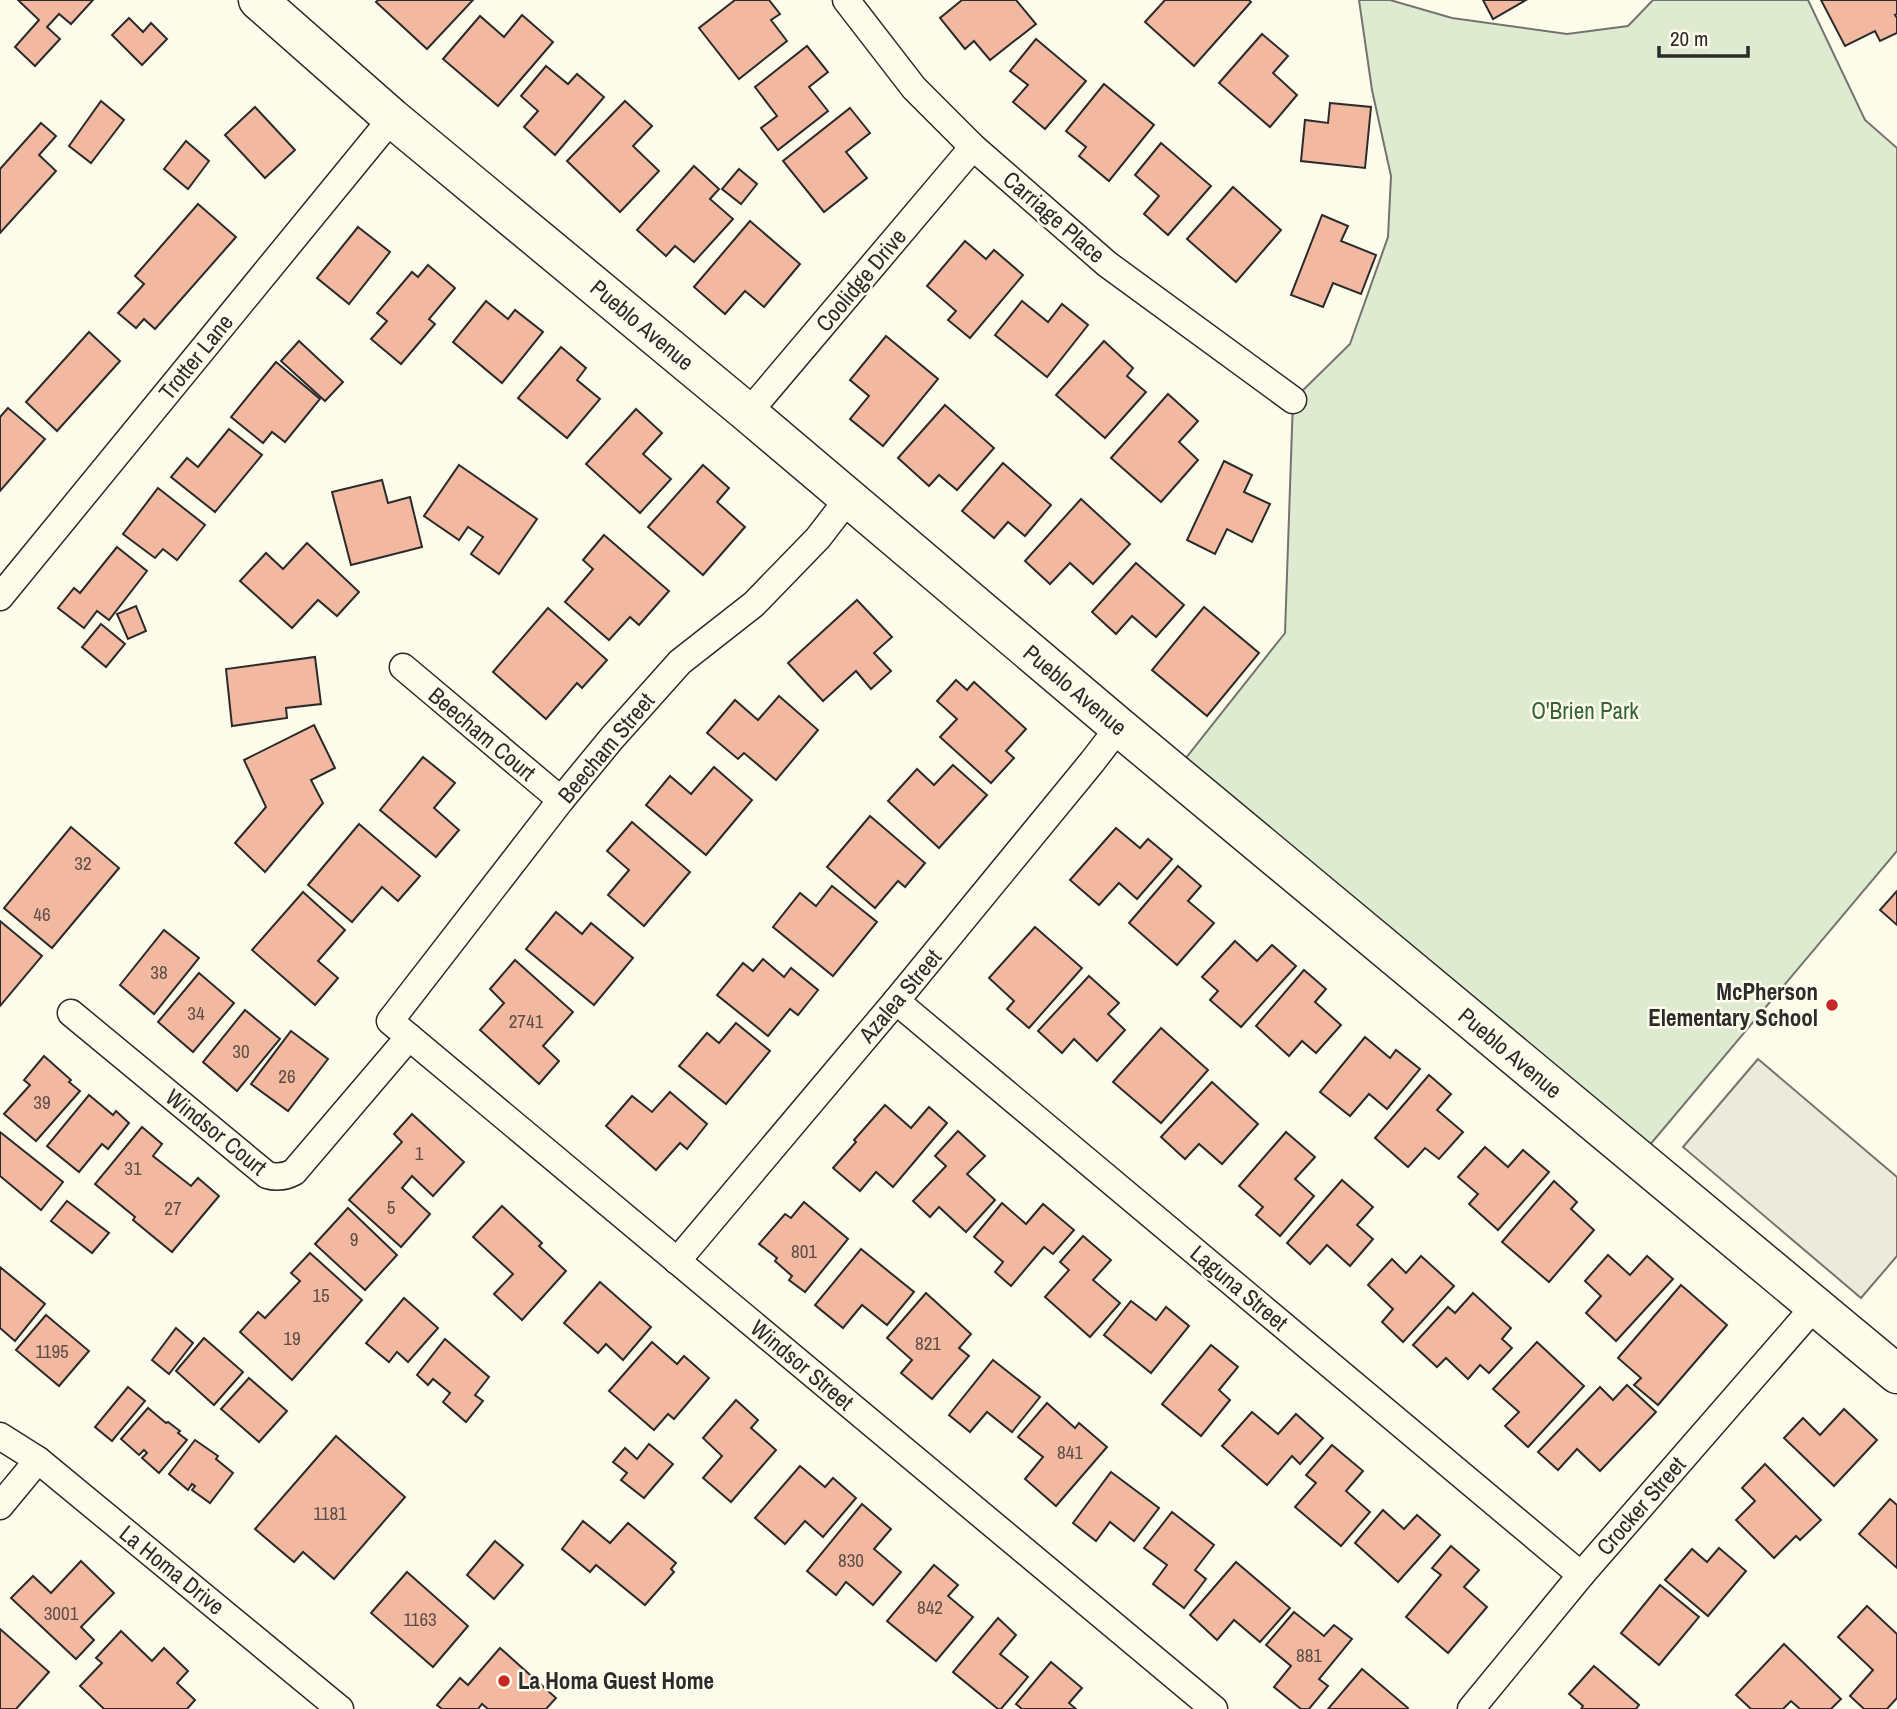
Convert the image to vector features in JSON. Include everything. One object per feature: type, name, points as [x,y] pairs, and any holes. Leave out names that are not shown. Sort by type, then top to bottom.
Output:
[{"type":"street","name":"Pueblo Avenue","points":[[258,0],[392,118],[1897,1374]]},
{"type":"street","name":"Carriage Place","points":[[846,0],[914,88],[973,147],[1107,264],[1293,400]]},
{"type":"street","name":"Trotter Lane","points":[[0,597],[392,118]]},
{"type":"street","name":"Coolidge Drive","points":[[748,413],[973,147]]},
{"type":"street","name":"Beecham Street","points":[[399,1029],[561,800],[612,738],[680,662],[754,604],[818,538],[848,499]]},
{"type":"street","name":"Beecham Court","points":[[403,667],[561,800]]},
{"type":"street","name":"Azalea Street","points":[[677,1261],[896,1001],[1119,727]]},
{"type":"street","name":"Laguna Street","points":[[896,1001],[1581,1575]]},
{"type":"street","name":"Windsor Court","points":[[71,1013],[267,1175],[274,1177],[288,1176],[293,1172],[399,1029]]},
{"type":"street","name":"Windsor Street","points":[[399,1029],[1214,1709]]},
{"type":"street","name":"Crocker Street","points":[[1471,1709],[1581,1575],[1815,1306]]},
{"type":"street","name":"La Homa Drive","points":[[0,1436],[38,1460],[340,1709]]},
{"type":"street","points":[[0,1506],[38,1460]]},
{"type":"green space","name":"O'Brien Park","points":[[1359,0],[1390,0],[1452,18],[1567,34],[1628,26],[1653,0],[1808,0],[1865,120],[1897,148],[1897,851],[1638,1159],[1174,773],[1285,633],[1293,400],[1350,344],[1388,237],[1391,176],[1372,90]]},
{"type":"shaded area","points":[[1758,1059],[1897,1177],[1897,1256],[1861,1298],[1683,1147]]},
{"type":"building","points":[[18,0],[93,0],[71,24],[59,14],[47,27],[60,39],[35,66],[15,47],[39,20]]},
{"type":"building","points":[[473,0],[427,49],[376,2]]},
{"type":"building","points":[[735,0],[769,0],[780,14],[771,20],[787,41],[739,79],[699,28]]},
{"type":"building","points":[[962,0],[1016,0],[1036,24],[990,60],[974,41],[965,49],[940,18]]},
{"type":"building","points":[[1165,0],[1251,2],[1194,66],[1145,22]]},
{"type":"building","points":[[1483,0],[1526,0],[1493,19]]},
{"type":"building","points":[[1821,0],[1897,0],[1897,33],[1880,41],[1875,31],[1845,46]]},
{"type":"building","points":[[522,15],[553,42],[498,106],[443,59],[480,16],[504,37]]},
{"type":"building","points":[[129,18],[143,32],[151,23],[167,39],[142,65],[112,35]]},
{"type":"building","points":[[1262,34],[1288,56],[1273,73],[1297,95],[1270,127],[1219,83]]},
{"type":"building","points":[[1036,39],[1086,81],[1045,129],[1013,102],[1028,85],[1010,71]]},
{"type":"building","points":[[807,46],[828,72],[809,87],[828,111],[778,150],[761,128],[777,116],[755,87]]},
{"type":"building","points":[[546,66],[568,84],[577,74],[604,97],[555,155],[524,127],[538,111],[521,96]]},
{"type":"building","points":[[1104,84],[1154,125],[1109,181],[1079,156],[1086,147],[1066,131]]},
{"type":"building","points":[[101,101],[124,120],[91,163],[69,146]]},
{"type":"building","points":[[625,101],[652,126],[633,146],[659,171],[620,212],[567,161]]},
{"type":"building","points":[[1330,103],[1371,107],[1365,168],[1301,161],[1305,120],[1328,123]]},
{"type":"building","points":[[255,107],[295,150],[265,178],[225,135]]},
{"type":"building","points":[[850,108],[870,133],[846,152],[867,178],[824,212],[783,161]]},
{"type":"building","points":[[41,123],[56,136],[39,155],[56,171],[0,233],[0,169]]},
{"type":"building","points":[[186,141],[209,161],[188,189],[164,169]]},
{"type":"building","points":[[1161,143],[1211,186],[1168,235],[1144,214],[1159,196],[1135,175]]},
{"type":"building","points":[[694,166],[719,189],[710,199],[733,219],[694,262],[675,246],[666,256],[637,230]]},
{"type":"building","points":[[739,169],[757,184],[741,204],[722,189]]},
{"type":"building","points":[[1233,187],[1281,230],[1236,282],[1187,239]]},
{"type":"building","points":[[198,204],[236,237],[155,329],[144,319],[136,328],[118,313],[144,284],[135,276]]},
{"type":"building","points":[[1322,215],[1348,226],[1341,241],[1376,255],[1361,294],[1333,283],[1323,307],[1291,295]]},
{"type":"building","points":[[750,221],[800,264],[764,307],[745,291],[725,314],[694,287]]},
{"type":"building","points":[[358,227],[390,252],[349,304],[317,278]]},
{"type":"building","points":[[965,241],[986,259],[994,250],[1023,275],[970,338],[948,320],[956,311],[927,286]]},
{"type":"building","points":[[428,265],[455,288],[429,319],[435,324],[401,364],[371,339],[387,321],[377,313],[412,272],[418,277]]},
{"type":"building","points":[[486,301],[508,319],[515,310],[543,332],[502,383],[453,342]]},
{"type":"building","points":[[1022,301],[1048,322],[1062,304],[1088,325],[1047,377],[995,335]]},
{"type":"building","points":[[89,332],[120,361],[57,431],[26,402]]},
{"type":"building","points":[[886,336],[938,379],[883,446],[850,419],[869,396],[850,380]]},
{"type":"building","points":[[299,341],[343,382],[325,401],[281,361]]},
{"type":"building","points":[[1104,341],[1133,368],[1127,376],[1146,392],[1105,438],[1056,395]]},
{"type":"building","points":[[561,347],[586,368],[577,380],[600,399],[567,438],[518,398]]},
{"type":"building","points":[[276,362],[320,399],[285,442],[272,432],[263,443],[231,417]]},
{"type":"building","points":[[1168,394],[1198,421],[1179,442],[1198,460],[1161,502],[1111,458]]},
{"type":"building","points":[[945,405],[994,448],[957,490],[939,475],[929,486],[898,458]]},
{"type":"building","points":[[8,408],[45,439],[0,491],[0,417]]},
{"type":"building","points":[[636,409],[662,433],[643,454],[671,479],[640,513],[586,464]]},
{"type":"building","points":[[229,429],[262,455],[215,512],[171,477],[187,458],[198,467]]},
{"type":"building","points":[[1224,461],[1252,475],[1244,492],[1270,504],[1252,542],[1227,529],[1215,554],[1187,540]]},
{"type":"building","points":[[1003,463],[1051,505],[1025,536],[1008,522],[994,538],[962,511]]},
{"type":"building","points":[[459,465],[537,519],[499,574],[471,554],[483,537],[468,527],[459,540],[424,516]]},
{"type":"building","points":[[703,465],[729,488],[717,502],[745,527],[703,575],[648,527]]},
{"type":"building","points":[[382,480],[388,503],[410,497],[422,547],[351,565],[332,492]]},
{"type":"building","points":[[158,488],[205,525],[177,560],[163,549],[155,558],[123,534]]},
{"type":"building","points":[[1081,499],[1130,544],[1093,584],[1070,563],[1050,584],[1025,561]]},
{"type":"building","points":[[604,535],[669,591],[639,625],[630,617],[609,640],[565,602],[593,569],[583,560]]},
{"type":"building","points":[[307,543],[359,592],[337,616],[318,600],[292,628],[240,581],[266,553],[283,569]]},
{"type":"building","points":[[117,547],[147,571],[109,620],[97,611],[84,628],[58,608],[74,588],[80,593]]},
{"type":"building","points":[[1136,563],[1184,605],[1156,637],[1132,616],[1116,634],[1092,612]]},
{"type":"building","points":[[857,600],[892,637],[874,653],[891,671],[871,689],[856,671],[823,701],[788,663]]},
{"type":"building","points":[[136,606],[146,631],[128,639],[117,614]]},
{"type":"building","points":[[1204,607],[1259,653],[1207,716],[1152,670]]},
{"type":"building","points":[[548,608],[607,660],[582,688],[577,683],[546,719],[493,672]]},
{"type":"building","points":[[101,624],[125,644],[106,667],[82,647]]},
{"type":"building","points":[[315,657],[321,704],[286,708],[287,718],[232,726],[226,669]]},
{"type":"building","points":[[956,680],[967,690],[974,682],[1026,729],[1006,751],[1014,758],[991,783],[940,737],[957,719],[937,701]]},
{"type":"building","points":[[779,696],[818,730],[776,780],[744,753],[738,759],[707,733],[735,700],[758,720]]},
{"type":"building","points":[[314,725],[335,768],[311,780],[323,803],[265,872],[235,843],[266,807],[244,760]]},
{"type":"building","points":[[423,757],[455,783],[434,808],[459,830],[436,857],[380,810]]},
{"type":"building","points":[[953,765],[987,795],[939,848],[888,801],[917,769],[934,785]]},
{"type":"building","points":[[714,767],[752,800],[706,855],[646,805],[670,776],[691,794]]},
{"type":"building","points":[[870,816],[925,863],[905,887],[898,881],[875,908],[827,867]]},
{"type":"building","points":[[632,822],[690,872],[644,926],[608,895],[629,870],[607,851]]},
{"type":"building","points":[[359,824],[420,876],[398,901],[382,887],[352,922],[308,885]]},
{"type":"building","points":[[71,827],[119,868],[52,948],[4,908]]},
{"type":"building","points":[[1116,828],[1140,848],[1148,839],[1172,859],[1137,899],[1119,883],[1099,905],[1070,880]]},
{"type":"building","points":[[1178,866],[1201,886],[1188,901],[1214,923],[1177,965],[1129,923]]},
{"type":"building","points":[[832,886],[877,922],[833,976],[773,927],[800,893],[816,906]]},
{"type":"building","points":[[1897,891],[1897,925],[1880,910]]},
{"type":"building","points":[[303,892],[345,930],[318,961],[338,978],[315,1005],[252,950]]},
{"type":"building","points":[[556,912],[582,934],[591,923],[633,958],[594,1005],[526,949]]},
{"type":"building","points":[[0,921],[42,956],[0,1006]]},
{"type":"building","points":[[1035,927],[1082,968],[1029,1028],[1007,1009],[1014,1001],[989,978]]},
{"type":"building","points":[[164,930],[199,958],[154,1014],[120,985]]},
{"type":"building","points":[[1235,941],[1257,961],[1272,945],[1296,966],[1241,1027],[1210,1000],[1218,991],[1202,977]]},
{"type":"building","points":[[763,959],[784,977],[791,968],[818,990],[798,1015],[790,1009],[768,1036],[717,995],[743,963],[753,971]]},
{"type":"building","points":[[515,960],[573,1012],[543,1046],[559,1061],[539,1084],[480,1030],[504,1003],[490,989]]},
{"type":"building","points":[[1304,970],[1326,989],[1315,1002],[1341,1025],[1316,1053],[1302,1041],[1289,1056],[1256,1026]]},
{"type":"building","points":[[199,973],[234,1003],[193,1052],[158,1022]]},
{"type":"building","points":[[1089,976],[1119,1003],[1108,1014],[1125,1030],[1097,1061],[1074,1039],[1062,1053],[1038,1031]]},
{"type":"building","points":[[245,1010],[280,1039],[237,1091],[203,1062]]},
{"type":"building","points":[[736,1023],[770,1051],[726,1104],[679,1066],[707,1033],[719,1043]]},
{"type":"building","points":[[1161,1028],[1208,1070],[1161,1123],[1113,1082]]},
{"type":"building","points":[[291,1031],[328,1059],[288,1111],[251,1084]]},
{"type":"building","points":[[1365,1037],[1390,1058],[1396,1050],[1420,1069],[1387,1109],[1369,1094],[1350,1116],[1320,1092]]},
{"type":"building","points":[[44,1056],[80,1091],[36,1141],[4,1114],[30,1085],[24,1080]]},
{"type":"building","points":[[1429,1075],[1451,1094],[1437,1110],[1463,1132],[1439,1159],[1425,1148],[1408,1167],[1375,1138]]},
{"type":"building","points":[[1212,1082],[1258,1124],[1222,1164],[1199,1144],[1185,1159],[1161,1137]]},
{"type":"building","points":[[670,1092],[707,1124],[687,1149],[680,1143],[656,1170],[606,1126],[632,1096],[652,1112]]},
{"type":"building","points":[[89,1095],[113,1115],[116,1111],[129,1123],[108,1149],[102,1144],[79,1172],[47,1146]]},
{"type":"building","points":[[885,1105],[911,1128],[929,1107],[947,1123],[893,1187],[876,1172],[860,1191],[833,1168]]},
{"type":"building","points":[[412,1114],[464,1162],[433,1196],[412,1176],[402,1188],[430,1214],[401,1247],[349,1200],[402,1142],[394,1134]]},
{"type":"building","points":[[142,1127],[162,1144],[153,1156],[191,1186],[198,1178],[219,1196],[172,1252],[95,1184]]},
{"type":"building","points":[[958,1131],[985,1156],[967,1174],[995,1200],[966,1232],[939,1207],[930,1217],[913,1201],[946,1166],[935,1156]]},
{"type":"building","points":[[0,1132],[63,1182],[41,1210],[0,1176]]},
{"type":"building","points":[[1286,1132],[1315,1157],[1295,1179],[1314,1196],[1280,1236],[1256,1215],[1263,1207],[1239,1186]]},
{"type":"building","points":[[1485,1147],[1508,1167],[1523,1150],[1549,1172],[1498,1230],[1469,1204],[1478,1194],[1458,1177]]},
{"type":"building","points":[[1342,1180],[1373,1207],[1357,1225],[1373,1239],[1350,1266],[1327,1245],[1310,1264],[1287,1243]]},
{"type":"building","points":[[1554,1181],[1577,1202],[1571,1209],[1594,1230],[1549,1282],[1502,1242]]},
{"type":"building","points":[[67,1201],[109,1233],[92,1253],[51,1221]]},
{"type":"building","points":[[804,1202],[848,1239],[805,1292],[789,1280],[792,1276],[775,1261],[777,1258],[759,1244],[785,1214],[791,1218]]},
{"type":"building","points":[[1002,1203],[1026,1224],[1043,1204],[1074,1230],[1053,1254],[1044,1247],[1011,1286],[995,1272],[1003,1262],[974,1237]]},
{"type":"building","points":[[502,1206],[542,1243],[539,1246],[566,1271],[522,1320],[494,1294],[513,1274],[473,1237]]},
{"type":"building","points":[[348,1208],[397,1255],[365,1290],[315,1244]]},
{"type":"building","points":[[1083,1236],[1111,1260],[1093,1280],[1120,1303],[1090,1337],[1045,1297],[1069,1270],[1060,1262]]},
{"type":"building","points":[[861,1249],[914,1292],[887,1325],[862,1305],[843,1328],[815,1305]]},
{"type":"building","points":[[310,1253],[362,1300],[292,1380],[240,1332],[258,1312],[265,1318],[300,1281],[291,1273]]},
{"type":"building","points":[[1608,1255],[1630,1275],[1647,1256],[1673,1279],[1616,1341],[1586,1313],[1601,1296],[1585,1281]]},
{"type":"building","points":[[1421,1256],[1454,1286],[1403,1342],[1382,1322],[1393,1309],[1368,1285],[1392,1259],[1406,1273]]},
{"type":"building","points":[[0,1267],[45,1304],[15,1341],[0,1328]]},
{"type":"building","points":[[600,1282],[651,1327],[623,1360],[606,1344],[598,1353],[564,1323]]},
{"type":"building","points":[[1681,1285],[1727,1325],[1658,1405],[1634,1385],[1641,1378],[1618,1358]]},
{"type":"building","points":[[926,1293],[971,1334],[959,1348],[969,1356],[932,1399],[901,1373],[912,1360],[887,1338]]},
{"type":"building","points":[[1473,1293],[1511,1328],[1502,1339],[1512,1348],[1489,1373],[1480,1365],[1468,1379],[1446,1358],[1437,1367],[1413,1345],[1448,1307],[1455,1313]]},
{"type":"building","points":[[404,1298],[438,1328],[408,1362],[397,1352],[389,1362],[366,1343]]},
{"type":"building","points":[[1131,1301],[1156,1320],[1166,1307],[1189,1326],[1151,1373],[1104,1335]]},
{"type":"building","points":[[46,1315],[89,1351],[59,1386],[16,1350]]},
{"type":"building","points":[[176,1328],[193,1343],[169,1374],[152,1360]]},
{"type":"building","points":[[204,1338],[243,1372],[214,1405],[176,1371]]},
{"type":"building","points":[[445,1339],[489,1377],[475,1395],[483,1401],[466,1422],[443,1402],[450,1393],[433,1379],[428,1385],[417,1375]]},
{"type":"building","points":[[652,1342],[677,1364],[684,1356],[709,1378],[674,1419],[668,1414],[654,1430],[609,1391]]},
{"type":"building","points":[[1537,1342],[1584,1386],[1528,1447],[1505,1426],[1519,1412],[1493,1389]]},
{"type":"building","points":[[1211,1345],[1238,1367],[1219,1390],[1230,1400],[1201,1436],[1162,1404]]},
{"type":"building","points":[[993,1360],[1040,1397],[1012,1432],[987,1412],[970,1432],[949,1415]]},
{"type":"building","points":[[249,1378],[287,1411],[259,1442],[221,1409]]},
{"type":"building","points":[[1627,1385],[1656,1412],[1600,1471],[1577,1449],[1558,1470],[1538,1452],[1600,1387],[1613,1400]]},
{"type":"building","points":[[128,1387],[145,1401],[112,1441],[95,1427]]},
{"type":"building","points":[[736,1400],[758,1420],[751,1428],[776,1450],[731,1502],[703,1478],[722,1456],[703,1438]]},
{"type":"building","points":[[1047,1403],[1075,1428],[1079,1423],[1107,1447],[1056,1506],[1025,1479],[1043,1457],[1018,1437]]},
{"type":"building","points":[[148,1408],[180,1431],[178,1433],[187,1440],[159,1473],[142,1458],[147,1453],[144,1450],[139,1455],[121,1439]]},
{"type":"building","points":[[1844,1409],[1877,1440],[1834,1486],[1784,1438],[1803,1418],[1820,1435]]},
{"type":"building","points":[[1252,1412],[1278,1434],[1296,1414],[1323,1438],[1300,1464],[1292,1456],[1267,1485],[1222,1446]]},
{"type":"building","points":[[336,1436],[405,1497],[334,1579],[303,1552],[294,1562],[255,1529]]},
{"type":"building","points":[[195,1440],[218,1456],[216,1459],[233,1473],[210,1503],[192,1490],[195,1486],[192,1484],[188,1490],[169,1474]]},
{"type":"building","points":[[649,1444],[673,1464],[644,1498],[621,1480],[627,1473],[613,1462],[625,1448],[637,1459]]},
{"type":"building","points":[[1332,1445],[1363,1471],[1346,1491],[1370,1512],[1341,1546],[1295,1507],[1316,1483],[1306,1475]]},
{"type":"building","points":[[1765,1464],[1821,1520],[1800,1540],[1796,1536],[1774,1558],[1736,1520],[1755,1501],[1742,1488]]},
{"type":"building","points":[[800,1466],[825,1487],[833,1478],[856,1498],[823,1537],[805,1521],[785,1544],[755,1518]]},
{"type":"building","points":[[1111,1472],[1159,1508],[1134,1541],[1110,1522],[1096,1541],[1073,1523]]},
{"type":"building","points":[[1890,1499],[1897,1505],[1897,1568],[1859,1534]]},
{"type":"building","points":[[862,1504],[891,1529],[874,1549],[901,1572],[873,1605],[846,1582],[836,1595],[807,1571]]},
{"type":"building","points":[[1383,1510],[1404,1529],[1417,1515],[1440,1535],[1398,1582],[1355,1543]]},
{"type":"building","points":[[1172,1512],[1214,1545],[1195,1570],[1206,1579],[1184,1608],[1153,1584],[1167,1565],[1144,1548]]},
{"type":"building","points":[[583,1521],[610,1543],[628,1523],[676,1563],[671,1569],[674,1572],[645,1605],[596,1565],[590,1572],[562,1549]]},
{"type":"building","points":[[495,1541],[523,1565],[494,1599],[467,1575]]},
{"type":"building","points":[[1451,1546],[1479,1570],[1464,1587],[1487,1607],[1448,1653],[1406,1617],[1441,1575],[1432,1568]]},
{"type":"building","points":[[1719,1548],[1746,1571],[1708,1616],[1665,1580],[1692,1549],[1707,1562]]},
{"type":"building","points":[[81,1561],[114,1593],[81,1627],[94,1640],[76,1659],[11,1598],[33,1576],[51,1593]]},
{"type":"building","points":[[1236,1562],[1290,1608],[1260,1642],[1234,1620],[1217,1640],[1190,1615]]},
{"type":"building","points":[[934,1565],[958,1585],[948,1596],[973,1617],[936,1661],[887,1621]]},
{"type":"building","points":[[407,1572],[468,1626],[433,1667],[371,1613]]},
{"type":"building","points":[[1660,1585],[1699,1617],[1659,1665],[1621,1633]]},
{"type":"building","points":[[1867,1606],[1897,1634],[1897,1698],[1887,1709],[1864,1709],[1850,1696],[1873,1670],[1838,1637]]},
{"type":"building","points":[[1294,1612],[1324,1636],[1334,1625],[1352,1639],[1319,1679],[1328,1686],[1309,1709],[1301,1709],[1274,1687],[1291,1666],[1266,1645]]},
{"type":"building","points":[[998,1618],[1016,1635],[1000,1654],[1028,1677],[1001,1709],[953,1672]]},
{"type":"building","points":[[0,1629],[49,1672],[16,1709],[0,1709]]},
{"type":"building","points":[[121,1631],[152,1661],[164,1648],[188,1671],[177,1683],[195,1700],[187,1709],[104,1709],[80,1686],[102,1663],[96,1658]]},
{"type":"building","points":[[1784,1644],[1841,1699],[1831,1709],[1800,1709],[1791,1701],[1783,1709],[1751,1709],[1736,1695]]},
{"type":"building","name":"La Homa Guest Home","points":[[500,1648],[556,1698],[546,1709],[488,1709],[482,1704],[478,1709],[442,1709],[437,1705],[460,1678],[468,1685]]},
{"type":"building","points":[[1051,1662],[1082,1688],[1069,1703],[1076,1709],[1022,1709],[1016,1704]]},
{"type":"building","points":[[1594,1666],[1639,1705],[1636,1709],[1581,1709],[1583,1706],[1569,1694]]},
{"type":"building","points":[[1362,1669],[1408,1708],[1328,1709]]},
{"type":"place","name":"McPherson Elementary School","points":[[1832,1005]]},
{"type":"place","name":"La Homa Guest Home","points":[[504,1681]]}]
